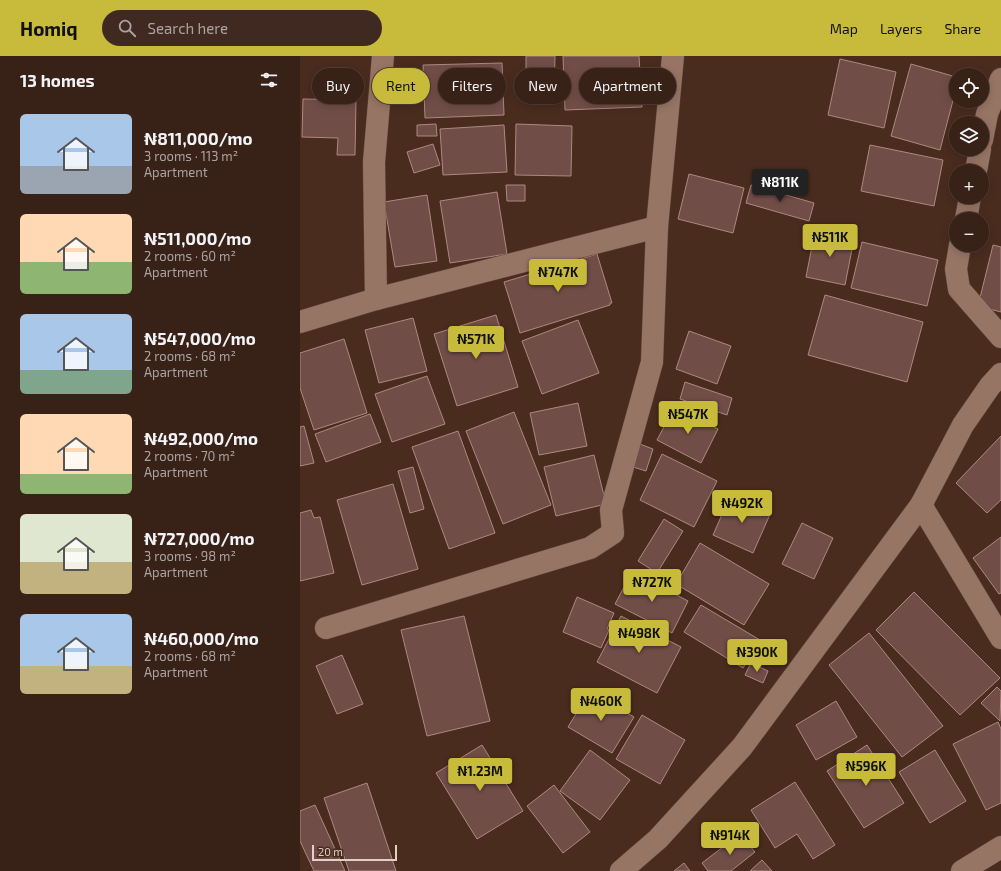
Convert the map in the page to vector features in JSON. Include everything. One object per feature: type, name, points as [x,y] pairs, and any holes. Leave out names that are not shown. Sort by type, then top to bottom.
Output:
[{"type":"street","points":[[376,299],[374,162],[383,56]]},
{"type":"street","points":[[326,628],[590,548],[613,533],[611,510],[652,362],[657,227],[673,56]]},
{"type":"street","points":[[987,116],[1001,79]]},
{"type":"street","points":[[300,322],[376,299],[657,227]]},
{"type":"street","points":[[959,252],[956,269],[959,289],[1001,337]]},
{"type":"street","points":[[621,871],[658,839],[742,747],[921,505],[963,425],[990,386],[1001,374]]},
{"type":"street","points":[[921,505],[1001,638]]},
{"type":"street","points":[[962,871],[1001,847]]},
{"type":"building","points":[[526,56],[555,56],[555,68],[526,68]]},
{"type":"building","points":[[563,56],[639,56],[640,68],[579,68],[579,104],[642,104],[642,107],[565,110],[565,104],[571,104],[571,68],[563,68]]},
{"type":"building","points":[[840,59],[896,72],[884,128],[828,115]]},
{"type":"building","points":[[502,63],[502,68],[438,68],[438,104],[504,104],[504,115],[425,118],[424,104],[430,104],[430,68],[423,68],[423,65]]},
{"type":"building","points":[[911,64],[949,75],[949,108],[951,108],[940,150],[891,136]]},
{"type":"building","points":[[303,99],[312,99],[312,104],[356,104],[355,155],[337,155],[338,138],[302,137]]},
{"type":"building","points":[[436,124],[437,136],[417,136],[417,125]]},
{"type":"building","points":[[516,124],[572,126],[571,176],[515,175]]},
{"type":"building","points":[[504,125],[507,172],[443,175],[440,129]]},
{"type":"building","points":[[433,144],[440,165],[414,173],[407,152]]},
{"type":"building","points":[[870,145],[943,160],[934,206],[861,191]]},
{"type":"building","points":[[689,174],[744,188],[733,233],[678,219]]},
{"type":"building","points":[[506,185],[525,185],[525,201],[507,201]]},
{"type":"building","points":[[751,185],[814,203],[809,221],[746,203]]},
{"type":"building","points":[[497,192],[507,254],[450,263],[440,201]]},
{"type":"building","points":[[427,195],[437,261],[395,267],[384,202]]},
{"type":"building","points":[[815,231],[854,239],[845,285],[806,277]]},
{"type":"building","points":[[862,242],[938,260],[927,306],[851,288]]},
{"type":"building","points":[[993,245],[1001,247],[1001,312],[978,306]]},
{"type":"building","points":[[597,254],[612,303],[610,303],[610,305],[520,333],[504,282]]},
{"type":"building","points":[[825,295],[923,322],[907,382],[808,355]]},
{"type":"building","points":[[496,315],[518,387],[457,406],[434,334]]},
{"type":"building","points":[[413,318],[427,371],[379,383],[365,330]]},
{"type":"building","points":[[578,320],[599,373],[542,394],[522,341]]},
{"type":"building","points":[[689,331],[731,346],[717,384],[676,369]]},
{"type":"building","points":[[344,339],[367,413],[314,430],[300,388],[300,353]]},
{"type":"building","points":[[427,376],[445,424],[392,442],[375,394]]},
{"type":"building","points":[[685,382],[732,398],[727,415],[680,399]]},
{"type":"building","points":[[578,403],[587,446],[539,455],[530,413]]},
{"type":"building","points":[[675,406],[718,429],[701,463],[657,440]]},
{"type":"building","points":[[514,412],[551,505],[503,524],[466,431]]},
{"type":"building","points":[[370,414],[381,442],[326,462],[315,434]]},
{"type":"building","points":[[304,426],[314,463],[300,466],[300,427]]},
{"type":"building","points":[[458,431],[495,533],[449,549],[412,447]]},
{"type":"building","points":[[1001,436],[1001,500],[987,513],[956,483]]},
{"type":"building","points":[[637,443],[653,449],[646,471],[630,466]]},
{"type":"building","points":[[662,454],[717,481],[694,527],[640,500]]},
{"type":"building","points":[[594,455],[606,504],[556,516],[544,467]]},
{"type":"building","points":[[413,467],[424,509],[410,513],[398,471]]},
{"type":"building","points":[[393,484],[418,569],[362,585],[337,500]]},
{"type":"building","points":[[731,494],[771,512],[753,553],[713,535]]},
{"type":"building","points":[[311,510],[314,518],[320,517],[334,573],[300,581],[300,513]]},
{"type":"building","points":[[664,519],[683,531],[657,573],[638,561]]},
{"type":"building","points":[[802,523],[833,538],[814,579],[782,564]]},
{"type":"building","points":[[1001,537],[1001,593],[999,594],[973,558]]},
{"type":"building","points":[[700,543],[769,584],[744,625],[676,584]]},
{"type":"building","points":[[632,572],[688,601],[672,633],[615,604]]},
{"type":"building","points":[[914,592],[1000,678],[960,715],[876,630]]},
{"type":"building","points":[[577,597],[614,613],[607,629],[609,630],[601,648],[563,632]]},
{"type":"building","points":[[701,605],[760,640],[743,668],[684,632]]},
{"type":"building","points":[[464,616],[490,721],[427,736],[401,630]]},
{"type":"building","points":[[621,616],[681,647],[657,693],[597,662]]},
{"type":"building","points":[[869,633],[943,726],[902,757],[829,665]]},
{"type":"building","points":[[342,655],[363,704],[337,714],[316,666]]},
{"type":"building","points":[[751,663],[768,671],[763,683],[745,675]]},
{"type":"building","points":[[997,687],[1001,691],[1000,721],[981,703]]},
{"type":"building","points":[[590,691],[634,717],[612,753],[568,727]]},
{"type":"building","points":[[836,701],[857,737],[816,760],[796,725]]},
{"type":"building","points":[[642,715],[685,740],[660,784],[616,759]]},
{"type":"building","points":[[998,722],[1001,729],[1001,803],[986,810],[953,744]]},
{"type":"building","points":[[482,745],[523,811],[477,839],[436,773]]},
{"type":"building","points":[[867,745],[904,803],[864,828],[827,771]]},
{"type":"building","points":[[590,750],[630,780],[600,820],[560,791]]},
{"type":"building","points":[[935,750],[966,801],[930,823],[899,772]]},
{"type":"building","points":[[795,782],[835,845],[813,859],[797,834],[775,848],[751,810]]},
{"type":"building","points":[[367,783],[396,871],[349,871],[324,798]]},
{"type":"building","points":[[554,785],[590,832],[563,853],[527,806]]},
{"type":"building","points":[[315,805],[345,871],[314,871],[300,841],[300,811]]},
{"type":"building","points":[[740,834],[755,852],[731,871],[708,871],[702,863]]},
{"type":"building","points":[[762,860],[772,871],[750,871]]},
{"type":"building","points":[[684,863],[690,871],[674,871]]}]
